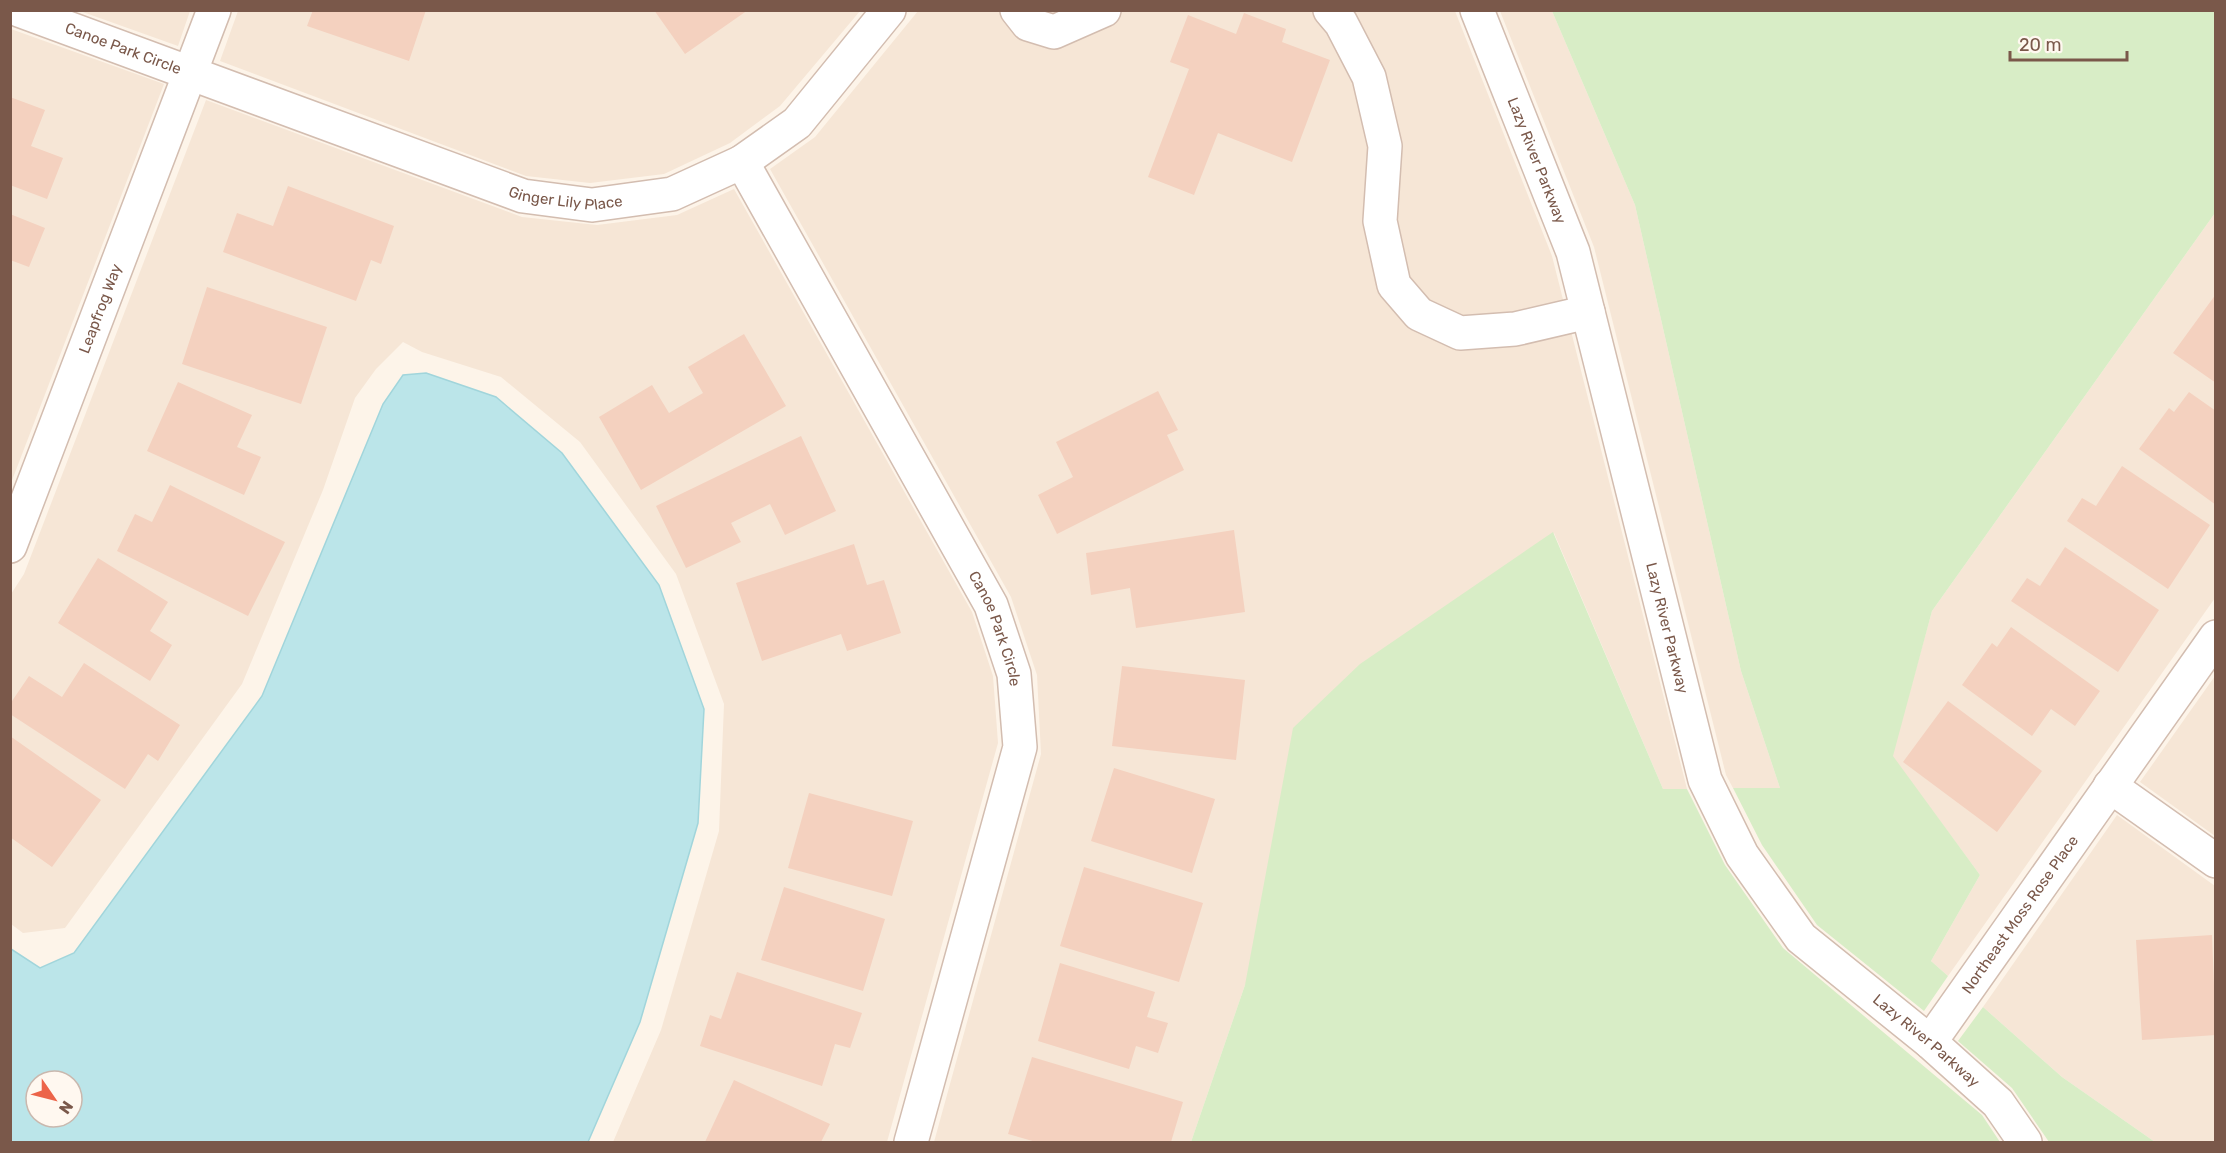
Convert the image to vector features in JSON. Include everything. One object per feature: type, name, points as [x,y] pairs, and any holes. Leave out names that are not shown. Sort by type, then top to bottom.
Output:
[{"type":"street","name":"Canoe Park Circle","points":[[20,10],[192,73]]},
{"type":"street","name":"Leapfrog Way","points":[[10,546],[192,73],[214,10]]},
{"type":"street","name":"Ginger Lily Place","points":[[192,73],[523,196],[592,205],[672,194],[742,162],[797,123],[889,10]]},
{"type":"street","points":[[1017,10],[1028,24],[1054,32],[1104,10]]},
{"type":"street","points":[[1330,10],[1341,23],[1369,77],[1385,146],[1380,221],[1394,285],[1419,314],[1460,333],[1515,329],[1588,312]]},
{"type":"street","name":"Lazy River Parkway","points":[[1477,10],[1573,252],[1705,780],[1742,855],[1801,938],[1930,1042],[1998,1103],[2025,1143]]},
{"type":"street","name":"Canoe Park Circle","points":[[742,162],[991,605],[1014,674],[1020,747],[911,1143]]},
{"type":"street","name":"Northeast Moss Rose Place","points":[[1930,1042],[2216,637]]},
{"type":"street","points":[[2110,786],[2216,861]]},
{"type":"shaded area","points":[[80,11],[190,11],[178,46]]},
{"type":"shaded area","points":[[238,11],[860,11],[780,106],[730,143],[664,174],[590,183],[526,176],[220,61]]},
{"type":"shaded area","points":[[918,11],[1455,11],[1552,256],[1687,789],[1663,789],[1554,533],[1245,985],[1191,1142],[934,1142],[1041,754],[1037,675],[1011,597],[770,169],[815,137]]},
{"type":"shaded area","points":[[1500,11],[1552,11],[1635,205],[1741,671],[1780,788],[1733,788],[1726,775],[1594,247]]},
{"type":"shaded area","points":[[11,29],[164,84],[11,483]]},
{"type":"shaded area","points":[[206,100],[522,217],[597,225],[677,215],[734,189],[972,612],[993,676],[998,743],[887,1142],[613,1142],[661,1030],[719,831],[724,704],[676,574],[580,442],[501,377],[422,352],[403,342],[376,369],[355,398],[323,490],[242,684],[65,928],[23,933],[11,924],[11,594],[24,574]]},
{"type":"shaded area","points":[[2215,213],[2215,598],[1948,976],[1931,961],[1980,875],[1892,756],[1932,611]]},
{"type":"shaded area","points":[[2215,676],[2215,836],[2140,782]]},
{"type":"shaded area","points":[[2117,815],[2215,886],[2215,1142],[2155,1142],[2062,1077],[1983,1007]]},
{"type":"green space","points":[[1552,11],[2215,11],[2215,213],[1932,611],[1893,756],[1980,875],[1931,961],[1948,976],[1924,1011],[1817,925],[1762,845],[1733,788],[1780,788],[1741,671],[1635,205]]},
{"type":"green space","points":[[1553,532],[1663,789],[1687,789],[1725,865],[1783,948],[1982,1115],[2000,1142],[1191,1142],[1245,985],[1293,728],[1360,664]]},
{"type":"green space","points":[[1983,1007],[2062,1077],[2155,1142],[2049,1142],[2012,1088],[1958,1041]]},
{"type":"water","points":[[426,373],[496,397],[562,453],[659,585],[704,709],[698,823],[640,1022],[588,1142],[11,1142],[11,949],[40,968],[74,953],[262,696],[383,404],[403,375]]},
{"type":"building","points":[[313,10],[426,10],[409,61],[307,26]]},
{"type":"building","points":[[654,10],[748,10],[685,54]]},
{"type":"building","points":[[1244,13],[1286,29],[1282,42],[1330,60],[1292,162],[1218,133],[1194,195],[1148,177],[1189,69],[1170,62],[1188,15],[1236,34]]},
{"type":"building","points":[[10,97],[45,110],[31,146],[63,158],[47,199],[10,185]]},
{"type":"building","points":[[288,186],[394,226],[381,264],[371,260],[356,301],[223,252],[237,213],[273,226]]},
{"type":"building","points":[[10,214],[45,228],[29,267],[10,260]]},
{"type":"building","points":[[207,287],[327,327],[301,404],[182,364]]},
{"type":"building","points":[[2216,294],[2216,383],[2173,353]]},
{"type":"building","points":[[744,334],[786,406],[641,490],[599,417],[652,385],[669,413],[703,393],[688,367]]},
{"type":"building","points":[[178,382],[252,415],[237,447],[261,457],[244,495],[147,451]]},
{"type":"building","points":[[1158,391],[1178,430],[1167,435],[1184,470],[1057,534],[1038,495],[1073,477],[1056,442]]},
{"type":"building","points":[[2189,392],[2216,411],[2216,505],[2139,449],[2169,408],[2174,412]]},
{"type":"building","points":[[801,436],[836,511],[785,535],[770,504],[731,523],[741,542],[686,568],[656,506]]},
{"type":"building","points":[[2122,466],[2210,525],[2168,589],[2067,521],[2082,498],[2096,506]]},
{"type":"building","points":[[170,485],[285,542],[248,616],[117,551],[135,514],[152,522]]},
{"type":"building","points":[[1234,530],[1245,612],[1136,628],[1130,588],[1091,595],[1086,553]]},
{"type":"building","points":[[854,544],[867,585],[884,580],[901,633],[847,651],[841,634],[762,661],[736,583]]},
{"type":"building","points":[[2065,547],[2159,610],[2118,672],[2011,601],[2027,578],[2040,586]]},
{"type":"building","points":[[98,558],[168,602],[150,631],[172,645],[150,681],[58,623]]},
{"type":"building","points":[[2011,627],[2100,691],[2075,726],[2051,709],[2032,736],[1962,685],[1992,643],[1997,647]]},
{"type":"building","points":[[84,663],[180,725],[158,761],[148,754],[125,789],[10,714],[10,704],[29,676],[62,697]]},
{"type":"building","points":[[1122,666],[1245,680],[1236,760],[1112,746]]},
{"type":"building","points":[[1948,701],[2042,771],[1997,832],[1903,762]]},
{"type":"building","points":[[10,736],[101,800],[52,867],[10,837]]},
{"type":"building","points":[[1114,768],[1215,799],[1192,873],[1091,841]]},
{"type":"building","points":[[809,793],[913,821],[892,896],[788,868]]},
{"type":"building","points":[[1084,867],[1203,903],[1179,982],[1060,946]]},
{"type":"building","points":[[784,887],[885,919],[863,991],[761,960]]},
{"type":"building","points":[[2212,935],[2216,1035],[2142,1040],[2136,940]]},
{"type":"building","points":[[1060,963],[1155,992],[1147,1017],[1168,1023],[1158,1053],[1136,1046],[1129,1069],[1038,1041]]},
{"type":"building","points":[[737,972],[862,1013],[850,1048],[835,1044],[822,1086],[700,1046],[710,1015],[721,1019]]},
{"type":"building","points":[[1032,1057],[1183,1102],[1171,1142],[1036,1142],[1008,1134]]},
{"type":"building","points":[[734,1080],[830,1124],[821,1142],[705,1142]]}]
